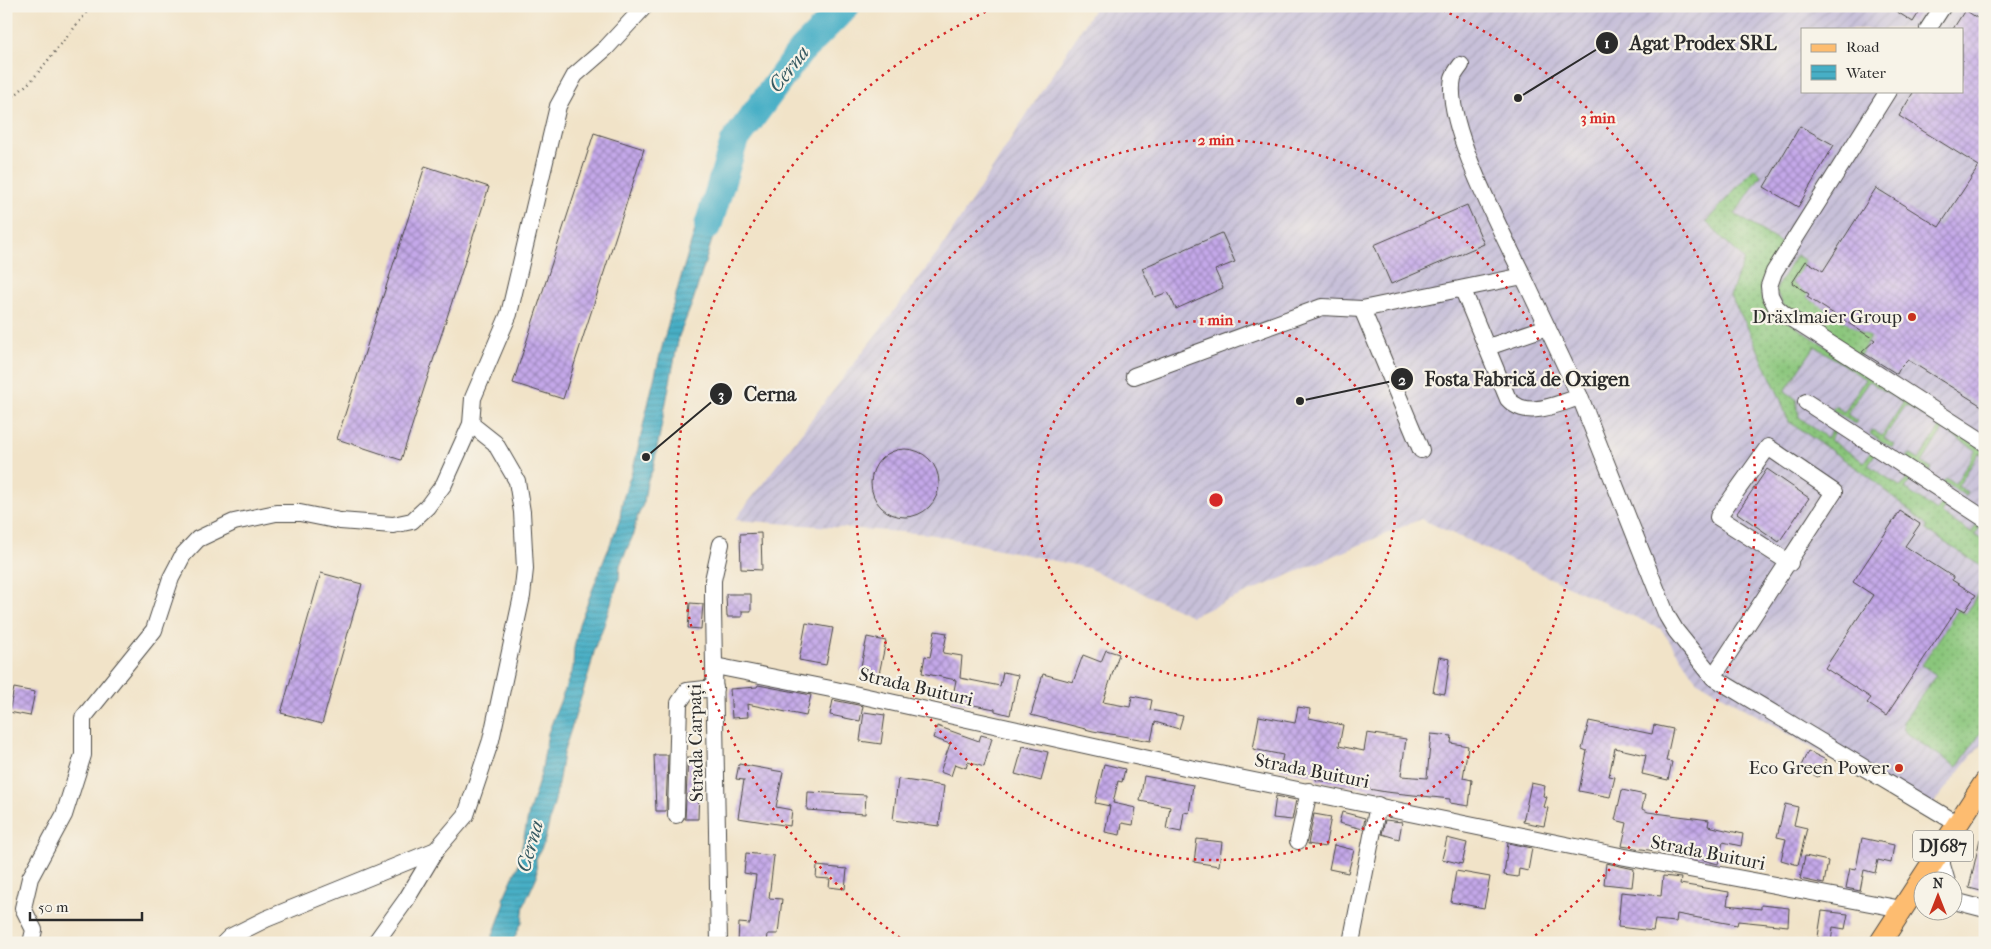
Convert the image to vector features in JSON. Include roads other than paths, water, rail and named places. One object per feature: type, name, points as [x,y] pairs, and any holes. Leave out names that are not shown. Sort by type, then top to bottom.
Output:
[{"type":"main road","name":"DJ687","points":[[1929,872],[1985,782]]},
{"type":"main road","name":"DJ687","points":[[1880,943],[1902,910],[1914,897]]},
{"type":"street","points":[[31,943],[34,930],[23,908],[30,878],[64,815],[83,755],[83,718],[154,630],[171,578],[183,555],[198,539],[234,522],[276,513],[300,512],[340,520],[393,525],[412,521],[427,507],[444,484],[471,424],[473,398],[509,314],[558,106],[576,76],[606,48],[645,6]]},
{"type":"street","points":[[1929,28],[1943,6]]},
{"type":"street","points":[[1461,65],[1453,78],[1453,106],[1477,180],[1580,397],[1667,616],[1676,631],[1714,677],[1958,824]]},
{"type":"street","points":[[1887,92],[1786,251],[1771,280],[1770,295],[1776,307],[1784,314],[1985,444]]},
{"type":"street","points":[[1134,376],[1322,307],[1362,309],[1463,290],[1523,276]]},
{"type":"street","points":[[1463,290],[1508,399],[1515,407],[1536,410],[1580,397]]},
{"type":"street","points":[[1362,309],[1421,450]]},
{"type":"street","points":[[1488,347],[1547,327]]},
{"type":"street","points":[[1806,402],[1985,519]]},
{"type":"street","points":[[375,943],[406,900],[436,850],[466,815],[491,740],[522,596],[525,569],[522,512],[517,481],[495,444],[471,424]]},
{"type":"street","points":[[1714,677],[1790,562],[1834,492],[1768,447],[1718,517],[1790,562]]},
{"type":"street","name":"Strada Carpați","points":[[719,943],[713,580],[721,544]]},
{"type":"street","name":"Strada Buituri","points":[[715,666],[1620,856],[1902,910]]},
{"type":"street","points":[[676,815],[679,703],[687,691],[715,688]]},
{"type":"street","points":[[1298,842],[1309,791]]},
{"type":"street","points":[[1351,943],[1378,805]]},
{"type":"street","points":[[1942,849],[1944,872]]},
{"type":"street","points":[[224,943],[230,937],[266,919],[436,850]]},
{"type":"street","points":[[1964,902],[1985,909]]},
{"type":"water","points":[[710,184],[727,192],[693,301],[679,336],[653,469],[647,482],[644,502],[637,518],[632,538],[620,565],[619,579],[596,644],[589,673],[563,754],[556,796],[544,843],[536,859],[537,876],[524,905],[522,922],[512,943],[490,943],[505,903],[503,899],[518,866],[529,812],[541,774],[548,733],[573,668],[574,648],[579,624],[620,519],[622,502],[635,461],[670,317]]},
{"type":"waterway","name":"Cerna","points":[[708,226],[734,142],[800,52],[846,6]]},
{"type":"place","name":"Agat Prodex SRL","points":[[1518,98]]},
{"type":"place","name":"Dräxlmaier Group","points":[[1912,317]]},
{"type":"place","name":"Fosta Fabrică de Oxigen","points":[[1300,401]]},
{"type":"place","name":"Cerna","points":[[646,457]]},
{"type":"place","name":"Eco Green Power","points":[[1899,768]]}]
